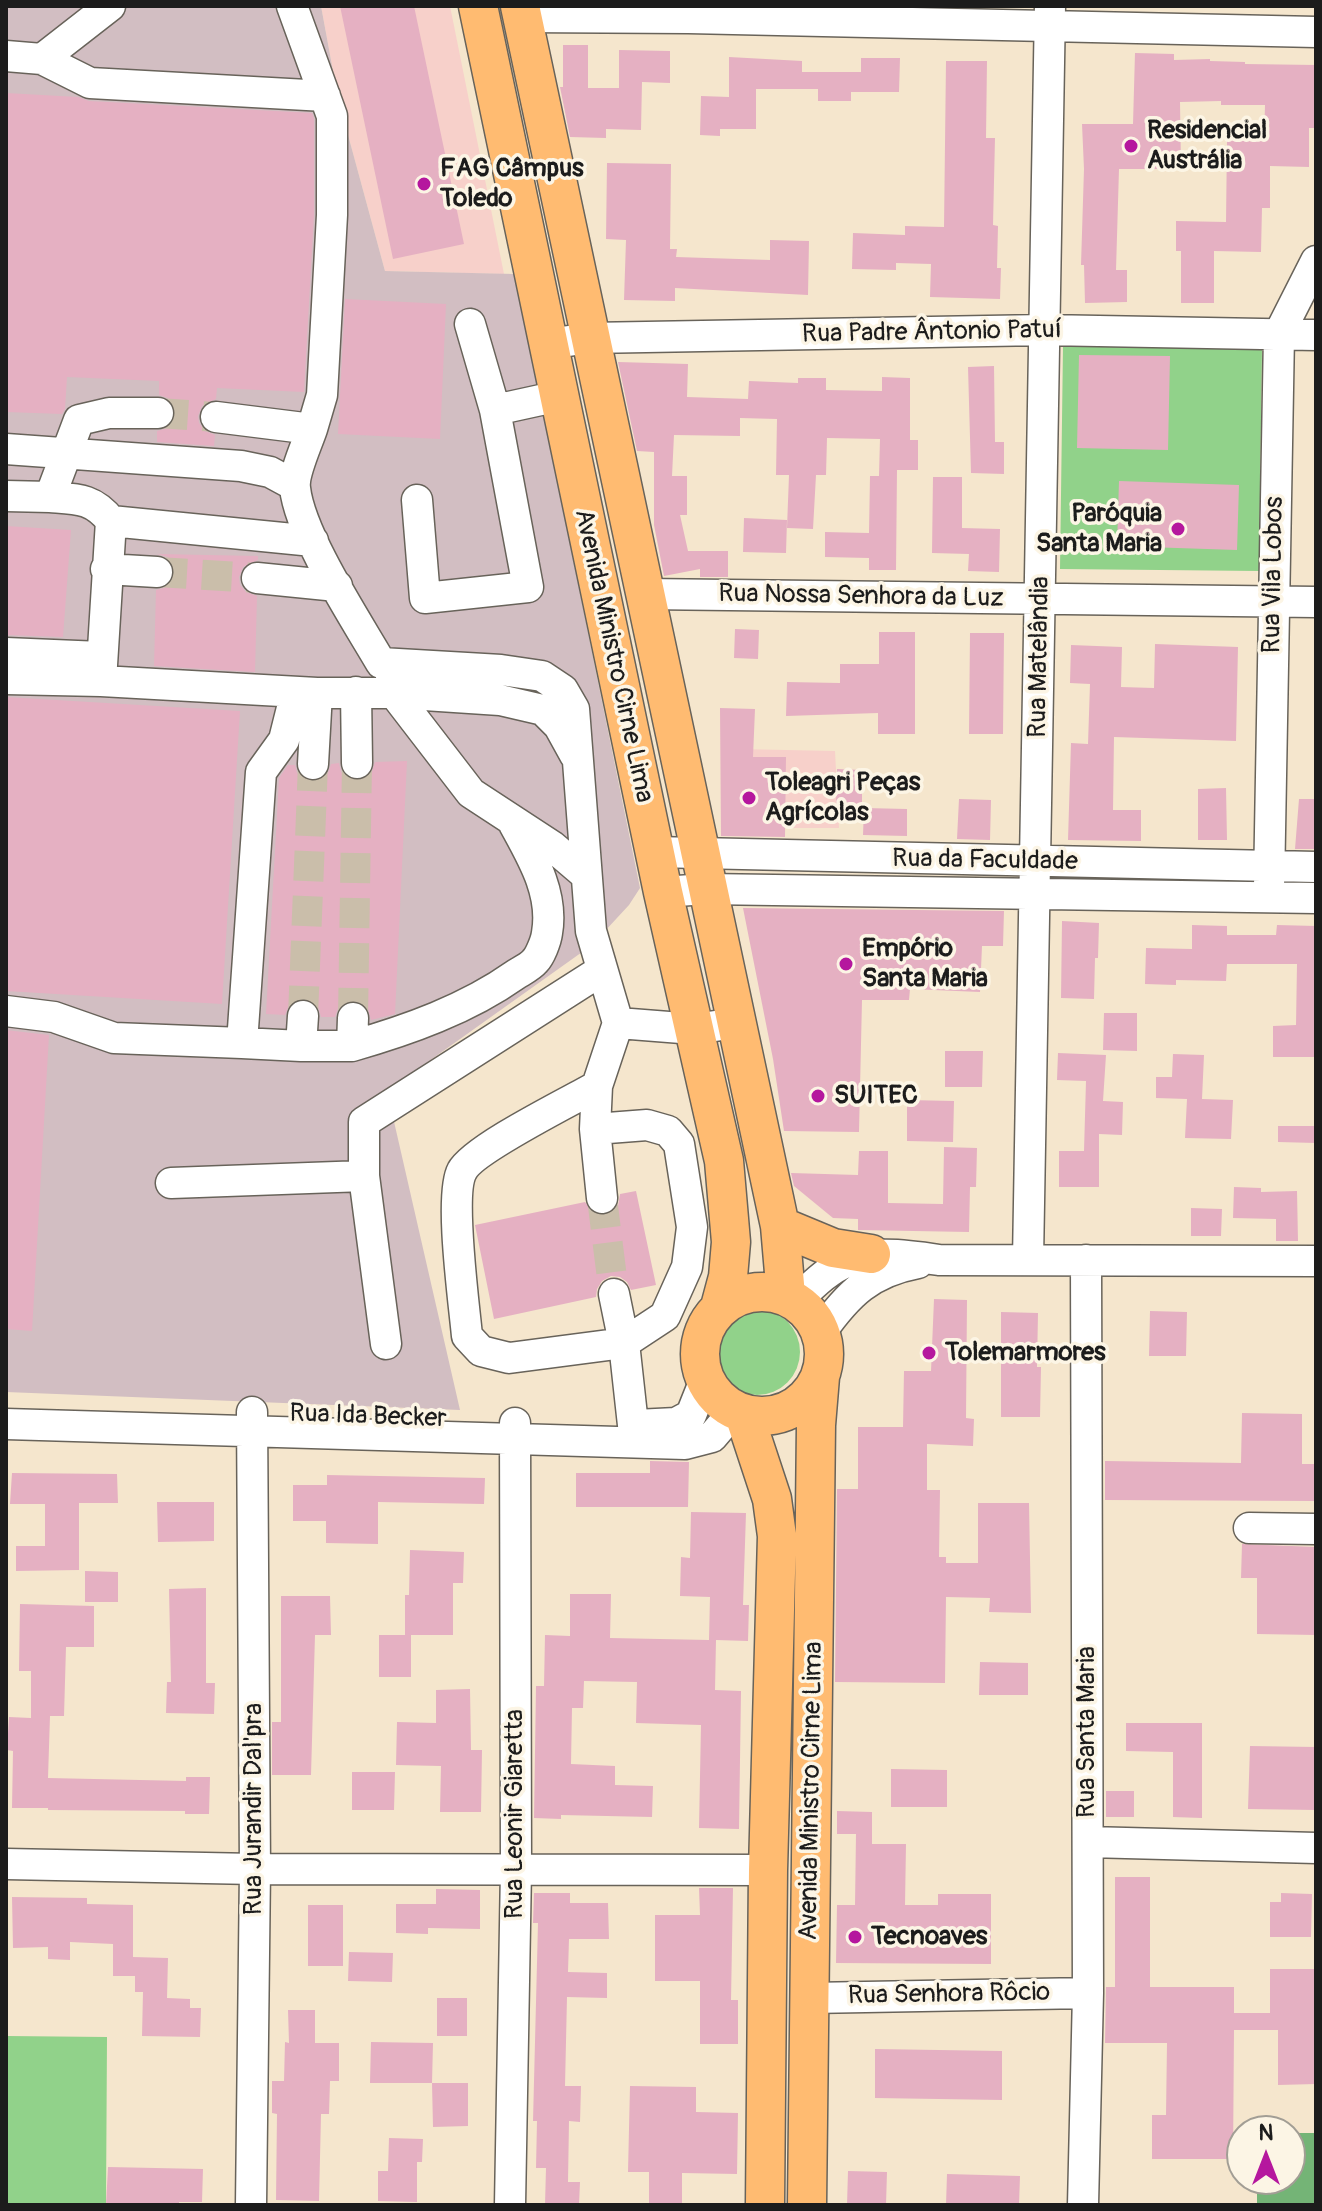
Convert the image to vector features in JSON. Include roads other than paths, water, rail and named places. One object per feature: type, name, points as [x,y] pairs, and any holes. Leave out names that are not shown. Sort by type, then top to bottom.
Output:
[{"type":"main road","name":"Avenida Ministro Cirne Lima","points":[[478,6],[654,852],[724,1161],[731,1242],[728,1277],[720,1307]]},
{"type":"main road","name":"Avenida Ministro Cirne Lima","points":[[521,12],[780,1226],[791,1299]]},
{"type":"main road","points":[[780,1226],[833,1248],[871,1254]]},
{"type":"main road","points":[[752,1292],[769,1292],[791,1299],[811,1314],[821,1332],[825,1354],[820,1377],[808,1396],[790,1410],[767,1416],[739,1412],[717,1398],[705,1380],[699,1354],[705,1329],[720,1307],[752,1292]]},
{"type":"main road","name":"Avenida Ministro Cirne Lima","points":[[807,2205],[816,1425],[820,1377]]},
{"type":"main road","name":"Avenida Ministro Cirne Lima","points":[[739,1412],[772,1499],[777,1536],[768,1870],[765,2205]]},
{"type":"street","points":[[42,59],[110,6]]},
{"type":"street","points":[[292,6],[332,116],[332,215],[322,395],[294,485],[313,541],[381,663],[394,693],[471,793],[552,846],[586,875]]},
{"type":"street","points":[[521,12],[1050,16],[1316,32]]},
{"type":"street","name":"Rua Matelândia","points":[[1028,1260],[1050,16]]},
{"type":"street","points":[[6,56],[42,59],[90,83],[325,96]]},
{"type":"street","name":"Rua Vila Lobos","points":[[1269,897],[1279,334],[1316,261]]},
{"type":"street","points":[[417,500],[425,598],[528,587],[495,410],[470,324]]},
{"type":"street","name":"Rua Padre Ântonio Patuí","points":[[548,344],[589,338],[1044,330],[1316,335]]},
{"type":"street","points":[[495,410],[559,396]]},
{"type":"street","points":[[50,497],[64,453],[79,420],[109,413],[158,413]]},
{"type":"street","points":[[216,417],[312,429]]},
{"type":"street","points":[[6,449],[241,466],[270,472],[294,485]]},
{"type":"street","points":[[6,496],[89,502],[100,507],[111,521],[101,669]]},
{"type":"street","points":[[111,521],[313,541]]},
{"type":"street","points":[[106,569],[157,572]]},
{"type":"street","points":[[257,578],[337,586]]},
{"type":"street","name":"Rua Nossa Senhora da Luz","points":[[645,594],[1316,602]]},
{"type":"street","points":[[6,653],[101,669],[306,692],[394,693],[500,700],[543,710],[559,726],[580,764]]},
{"type":"street","points":[[381,663],[501,670],[542,676],[563,690],[574,709],[591,931],[618,1023],[597,1086],[595,1129],[602,1198]]},
{"type":"street","points":[[6,679],[101,669]]},
{"type":"street","points":[[306,692],[313,764]]},
{"type":"street","points":[[242,1043],[261,772],[284,740],[306,692]]},
{"type":"street","points":[[356,692],[357,763]]},
{"type":"street","points":[[6,1011],[54,1017],[114,1038],[301,1046],[352,1032],[398,1032],[432,1019],[502,984],[536,961],[547,934],[547,898],[537,867],[513,822]]},
{"type":"street","name":"Rua da Faculdade","points":[[654,852],[1316,898]]},
{"type":"street","name":"Rua da Faculdade","points":[[663,892],[1270,866],[1316,867]]},
{"type":"street","points":[[386,1344],[364,1176],[364,1122],[602,970]]},
{"type":"street","points":[[301,1046],[303,1016]]},
{"type":"street","points":[[618,1023],[694,1029],[736,1023]]},
{"type":"street","points":[[595,1129],[647,1125],[668,1131],[679,1144],[692,1227],[687,1267],[665,1316],[624,1343],[509,1358],[481,1351],[467,1336],[455,1197],[462,1171],[477,1154],[597,1086]]},
{"type":"street","points":[[171,1183],[364,1176]]},
{"type":"street","points":[[791,1299],[831,1270],[871,1254],[939,1260],[1316,1261]]},
{"type":"street","points":[[821,1332],[862,1284],[898,1267],[939,1260]]},
{"type":"street","name":"Rua Santa Maria","points":[[1083,2205],[1088,1993],[1086,1260]]},
{"type":"street","points":[[614,1294],[624,1343],[633,1425]]},
{"type":"street","name":"Rua Ida Becker","points":[[6,1406],[252,1422],[515,1431],[676,1423],[691,1415],[705,1380]]},
{"type":"street","points":[[515,1431],[685,1444],[712,1437],[739,1412]]},
{"type":"street","points":[[6,1424],[252,1422]]},
{"type":"street","name":"Rua Jurandir Dal'pra","points":[[251,2205],[255,1869],[252,1422]]},
{"type":"street","name":"Rua Leonir Giaretta","points":[[510,2205],[516,1869],[515,1431]]},
{"type":"street","points":[[1249,1528],[1316,1529]]},
{"type":"street","points":[[1088,1842],[1316,1848]]},
{"type":"street","points":[[6,1864],[255,1869],[768,1870]]},
{"type":"street","name":"Rua Senhora Rôcio","points":[[810,1998],[1088,1993]]},
{"type":"tunnel","points":[[158,413],[216,417]]},
{"type":"tunnel","points":[[157,572],[257,578]]},
{"type":"tunnel","points":[[353,1018],[357,763]]},
{"type":"tunnel","points":[[303,1016],[313,764]]},
{"type":"tunnel","points":[[602,1198],[614,1294]]},
{"type":"place","name":"Residencial Austrália","points":[[1131,146]]},
{"type":"place","name":"FAG Câmpus Toledo","points":[[424,184]]},
{"type":"place","name":"Paróquia Santa Maria","points":[[1178,529]]},
{"type":"place","name":"Toleagri Peças Agrícolas","points":[[749,798]]},
{"type":"place","name":"Empório Santa Maria","points":[[846,964]]},
{"type":"place","name":"SUITEC","points":[[818,1096]]},
{"type":"place","name":"Tolemarmores","points":[[929,1353]]},
{"type":"place","name":"Tecnoaves","points":[[855,1937]]}]
